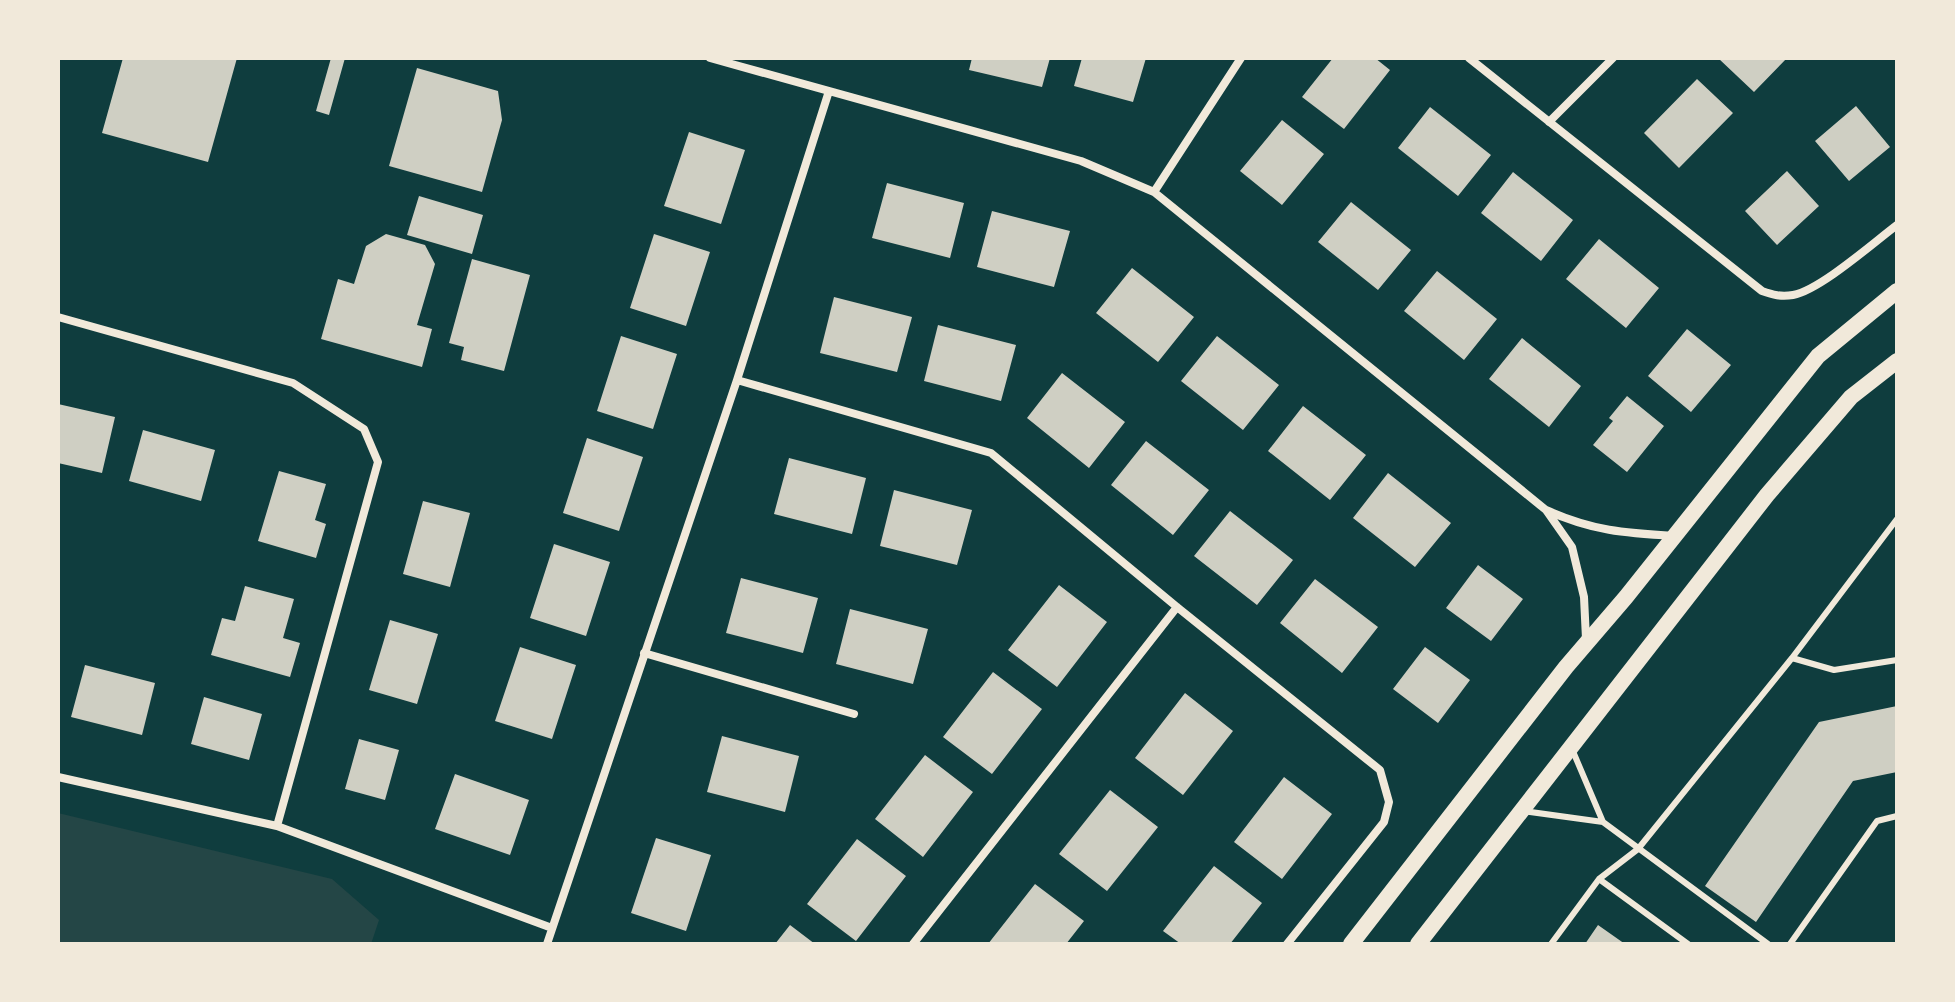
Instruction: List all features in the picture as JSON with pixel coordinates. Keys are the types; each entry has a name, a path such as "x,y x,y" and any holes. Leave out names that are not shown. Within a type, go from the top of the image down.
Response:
{"main road":[{"path":"1351,944 1818,356 1897,291"},
{"path":"1418,944 1776,484 1851,397 1897,361"}],"street":[{"path":"710,58 1081,161 1154,192 1546,510 1578,524 1613,532 1675,536"},
{"path":"1154,192 1241,58"},
{"path":"1469,58 1762,291 1779,296 1795,295 1812,288 1897,225"},
{"path":"1549,122 1613,58"},
{"path":"547,944 737,380 829,91"},
{"path":"58,317 293,383 364,429 378,462 277,826"},
{"path":"737,380 991,453 1380,770 1389,802 1384,822 1287,944"},
{"path":"1546,510 1572,547 1584,597 1587,643"},
{"path":"913,944 1177,607"},
{"path":"644,653 854,714"},
{"path":"58,777 277,826 552,928"}],"lane":[{"path":"1894,523 1897,536"},
{"path":"1551,944 1599,879 1638,849 1792,658 1894,523"},
{"path":"1792,658 1834,670 1897,660"},
{"path":"1571,747 1603,822"},
{"path":"1522,810 1603,822 1768,944"},
{"path":"1790,944 1877,821 1897,816"},
{"path":"1599,879 1688,944"}],"shaded area":[{"path":"58,813 332,879 379,920 371,944 58,944"}],"building":[{"path":"123,58 237,58 208,162 102,133"},
{"path":"331,58 345,58 329,115 316,111"},
{"path":"972,58 1050,58 1042,87 969,70"},
{"path":"1082,58 1146,58 1133,102 1074,86"},
{"path":"1333,58 1375,58 1390,70 1344,129 1302,97"},
{"path":"1718,58 1787,58 1754,92"},
{"path":"417,68 498,91 502,120 482,192 389,166"},
{"path":"1697,79 1733,113 1679,168 1644,133"},
{"path":"1856,106 1890,147 1849,181 1815,141"},
{"path":"1430,107 1491,155 1458,196 1398,148"},
{"path":"1282,120 1324,154 1282,205 1240,171"},
{"path":"689,132 745,150 721,224 664,206"},
{"path":"1787,171 1819,206 1777,245 1745,211"},
{"path":"1513,172 1573,220 1541,261 1481,213"},
{"path":"887,183 964,203 950,258 872,238"},
{"path":"419,196 483,215 472,254 407,235"},
{"path":"1351,202 1411,250 1378,290 1318,242"},
{"path":"992,211 1070,231 1054,287 977,267"},
{"path":"386,234 425,245 435,264 417,325 432,329 422,367 321,339 338,279 354,284 366,246"},
{"path":"654,234 710,252 686,326 630,308"},
{"path":"1599,239 1659,288 1626,328 1566,279"},
{"path":"472,259 530,275 504,371 461,360 464,347 449,343"},
{"path":"1132,268 1194,317 1158,362 1096,313"},
{"path":"1437,271 1497,319 1464,360 1404,311"},
{"path":"834,297 912,317 897,372 820,353"},
{"path":"938,325 1016,345 1001,401 924,381"},
{"path":"1687,329 1731,365 1691,412 1648,376"},
{"path":"621,336 677,354 653,429 597,411"},
{"path":"1217,336 1279,385 1243,430 1181,381"},
{"path":"1522,338 1581,386 1549,427 1489,379"},
{"path":"1062,373 1125,422 1089,468 1027,418"},
{"path":"1627,396 1664,426 1627,472 1593,445 1613,421 1609,418"},
{"path":"58,404 115,417 102,473 58,463"},
{"path":"1303,406 1366,455 1330,500 1268,451"},
{"path":"143,430 215,450 201,501 129,481"},
{"path":"587,438 643,457 619,531 563,513"},
{"path":"1146,441 1209,490 1173,535 1111,485"},
{"path":"789,458 866,478 852,534 774,514"},
{"path":"279,471 326,484 315,520 326,524 316,558 258,541"},
{"path":"1388,473 1451,523 1415,567 1353,518"},
{"path":"894,490 972,510 957,565 880,546"},
{"path":"423,501 470,513 450,587 403,574"},
{"path":"1230,511 1293,560 1257,605 1194,556"},
{"path":"554,544 610,562 586,636 530,618"},
{"path":"1478,565 1523,599 1491,641 1446,608"},
{"path":"741,578 818,598 803,653 726,633"},
{"path":"1315,579 1378,627 1342,673 1280,623"},
{"path":"1059,585 1107,622 1057,687 1008,650"},
{"path":"245,586 294,599 283,638 300,643 290,677 211,655 222,618 235,621"},
{"path":"850,609 928,629 913,684 836,664"},
{"path":"390,620 438,634 417,704 369,690"},
{"path":"520,647 576,665 552,739 495,721"},
{"path":"1425,647 1470,680 1438,723 1393,689"},
{"path":"85,665 155,683 142,735 71,717"},
{"path":"993,672 1042,709 992,774 943,737"},
{"path":"1185,693 1233,731 1183,795 1135,758"},
{"path":"204,697 262,714 249,760 191,744"},
{"path":"1897,706 1897,772 1853,781 1756,922 1705,886 1819,722"},
{"path":"722,736 799,756 785,812 707,792"},
{"path":"359,739 399,750 385,800 345,789"},
{"path":"925,755 973,792 923,857 875,819"},
{"path":"455,774 529,800 510,855 435,829"},
{"path":"1284,777 1332,814 1282,879 1234,842"},
{"path":"1110,790 1158,827 1107,891 1059,854"},
{"path":"656,838 711,855 686,931 631,913"},
{"path":"857,839 906,876 856,941 807,904"},
{"path":"1214,866 1262,903 1230,944 1181,944 1163,931"},
{"path":"1035,884 1084,921 1066,944 988,944"},
{"path":"790,925 815,944 775,944"},
{"path":"1598,925 1625,944 1585,944"}]}
